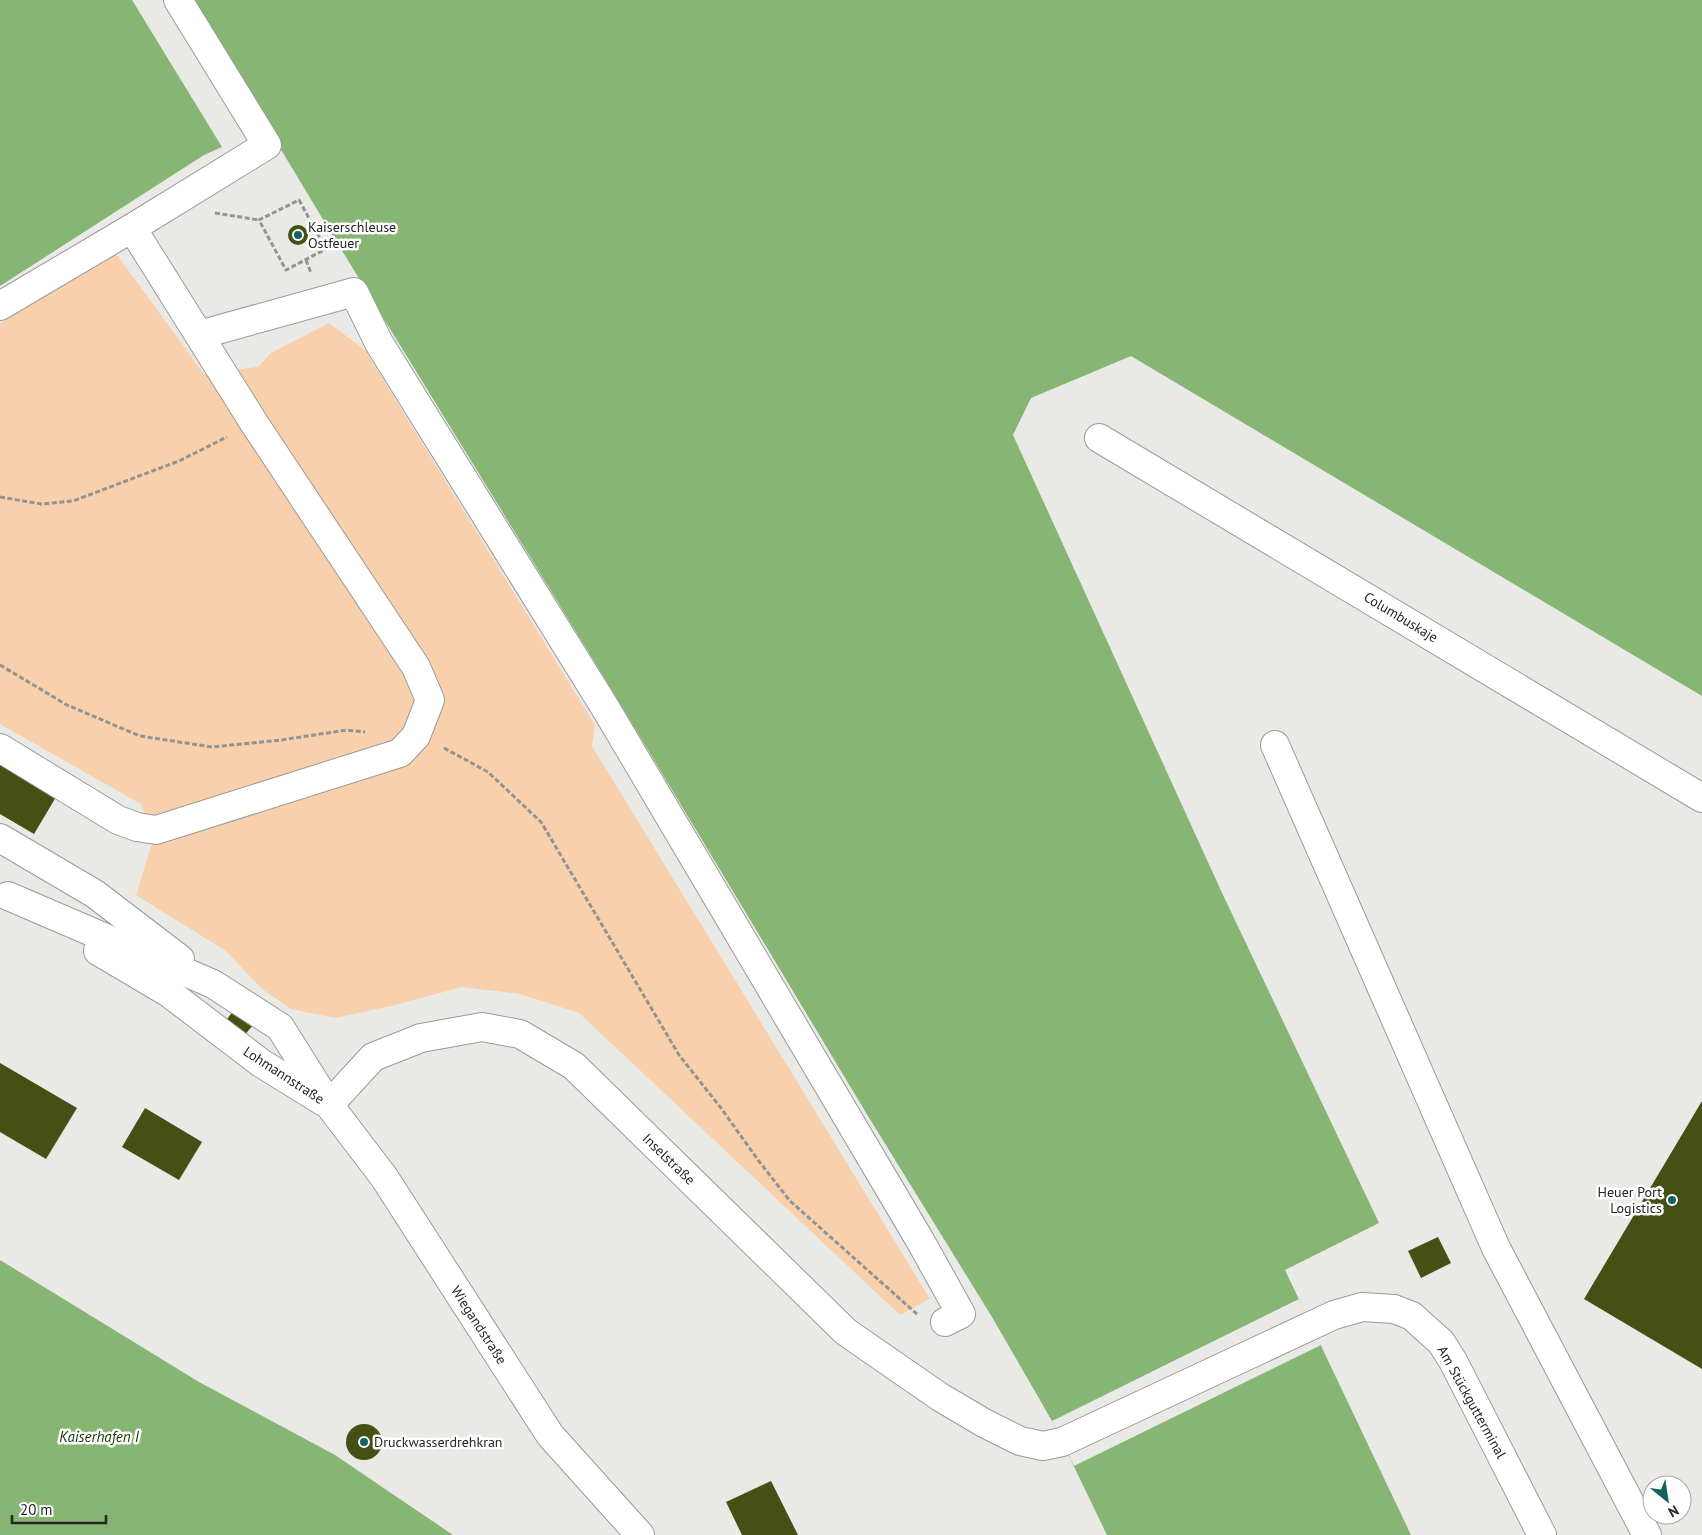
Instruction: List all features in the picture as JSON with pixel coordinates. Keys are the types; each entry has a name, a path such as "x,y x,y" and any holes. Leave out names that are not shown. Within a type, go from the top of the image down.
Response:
{"street":[{"path":"0,306 132,228 266,145 178,0"},
{"path":"0,748 118,820 137,827 156,830 400,753 416,736 430,700 416,667 254,423 132,228"},
{"path":"199,335 354,292 379,343 606,709 921,1242 961,1314 945,1322"},
{"name":"Columbuskaje","path":"1099,438 1702,798"},
{"path":"1275,746 1496,1248 1647,1535"},
{"path":"0,838 95,894 213,984"},
{"name":"Lohmannstraße","path":"4,894 213,984 280,1027 330,1105"},
{"name":"Lohmannstraße","path":"4,894 169,993 261,1063 330,1105"},
{"name":"Inselstraße","path":"330,1105 373,1056 421,1038 482,1027 520,1034 574,1066 846,1332 940,1397 984,1423 1020,1441 1043,1446 1062,1442 1312,1325"},
{"name":"Wiegandstraße","path":"330,1105 384,1177 550,1436 640,1535"},
{"name":"Am Stückgutterminal","path":"1312,1325 1362,1307 1394,1309 1412,1316 1440,1342 1453,1361 1542,1535"}],"path":[{"path":"299,200 326,249 286,270 259,220 299,200"},
{"path":"0,496 41,504 73,501 179,461 254,423"},
{"path":"0,665 67,705 140,736 212,747 281,740 347,730 367,732"},
{"path":"416,736 450,750 488,772 540,822 679,1055 790,1201 932,1328 945,1322"}],"shaded area":[{"path":"115,252 204,374 258,367 271,353 329,323 365,350 595,725 592,746 930,1299 900,1315 579,1013 520,994 462,987 391,1006 335,1018 291,1009 262,989 226,951 136,895 154,837 141,804 0,724 0,324"}],"water":[{"path":"0,0 132,0 222,147 204,155 0,286"},
{"path":"191,0 1702,0 1702,696 1131,356 1031,398 1013,435 1223,895 1379,1223 1285,1270 1411,1535 1107,1535 1052,1421 992,1317"},
{"name":"Kaiserhafen I","path":"0,1260 199,1382 335,1455 453,1535 0,1535"}],"pier":[{"path":"1299,1299 1321,1345 1074,1466 1052,1421"}],"building":[{"name":"Kaiserschleuse Ostfeuer","path":"294,225 302,225 308,231 308,239 302,245 294,245 288,239 288,231"},
{"path":"0,764 56,797 34,834 0,814"},
{"path":"234,1010 253,1025 243,1037 224,1023"},
{"path":"0,1063 77,1108 46,1159 0,1132"},
{"name":"Heuer Port Logistics","path":"1702,1101 1702,1369 1584,1299"},
{"path":"145,1108 202,1142 179,1180 122,1147"},
{"path":"1438,1237 1451,1263 1421,1278 1408,1251"},
{"name":"Druckwasserdrehkran","path":"364,1424 376,1430 382,1442 376,1454 364,1460 352,1454 346,1442 352,1430"},
{"path":"771,1481 798,1535 742,1535 726,1502"}],"place":[{"name":"Kaiserschleuse Ostfeuer","path":"298,235"},
{"name":"Heuer Port Logistics","path":"1672,1200"},
{"name":"Druckwasserdrehkran","path":"364,1442"}]}
